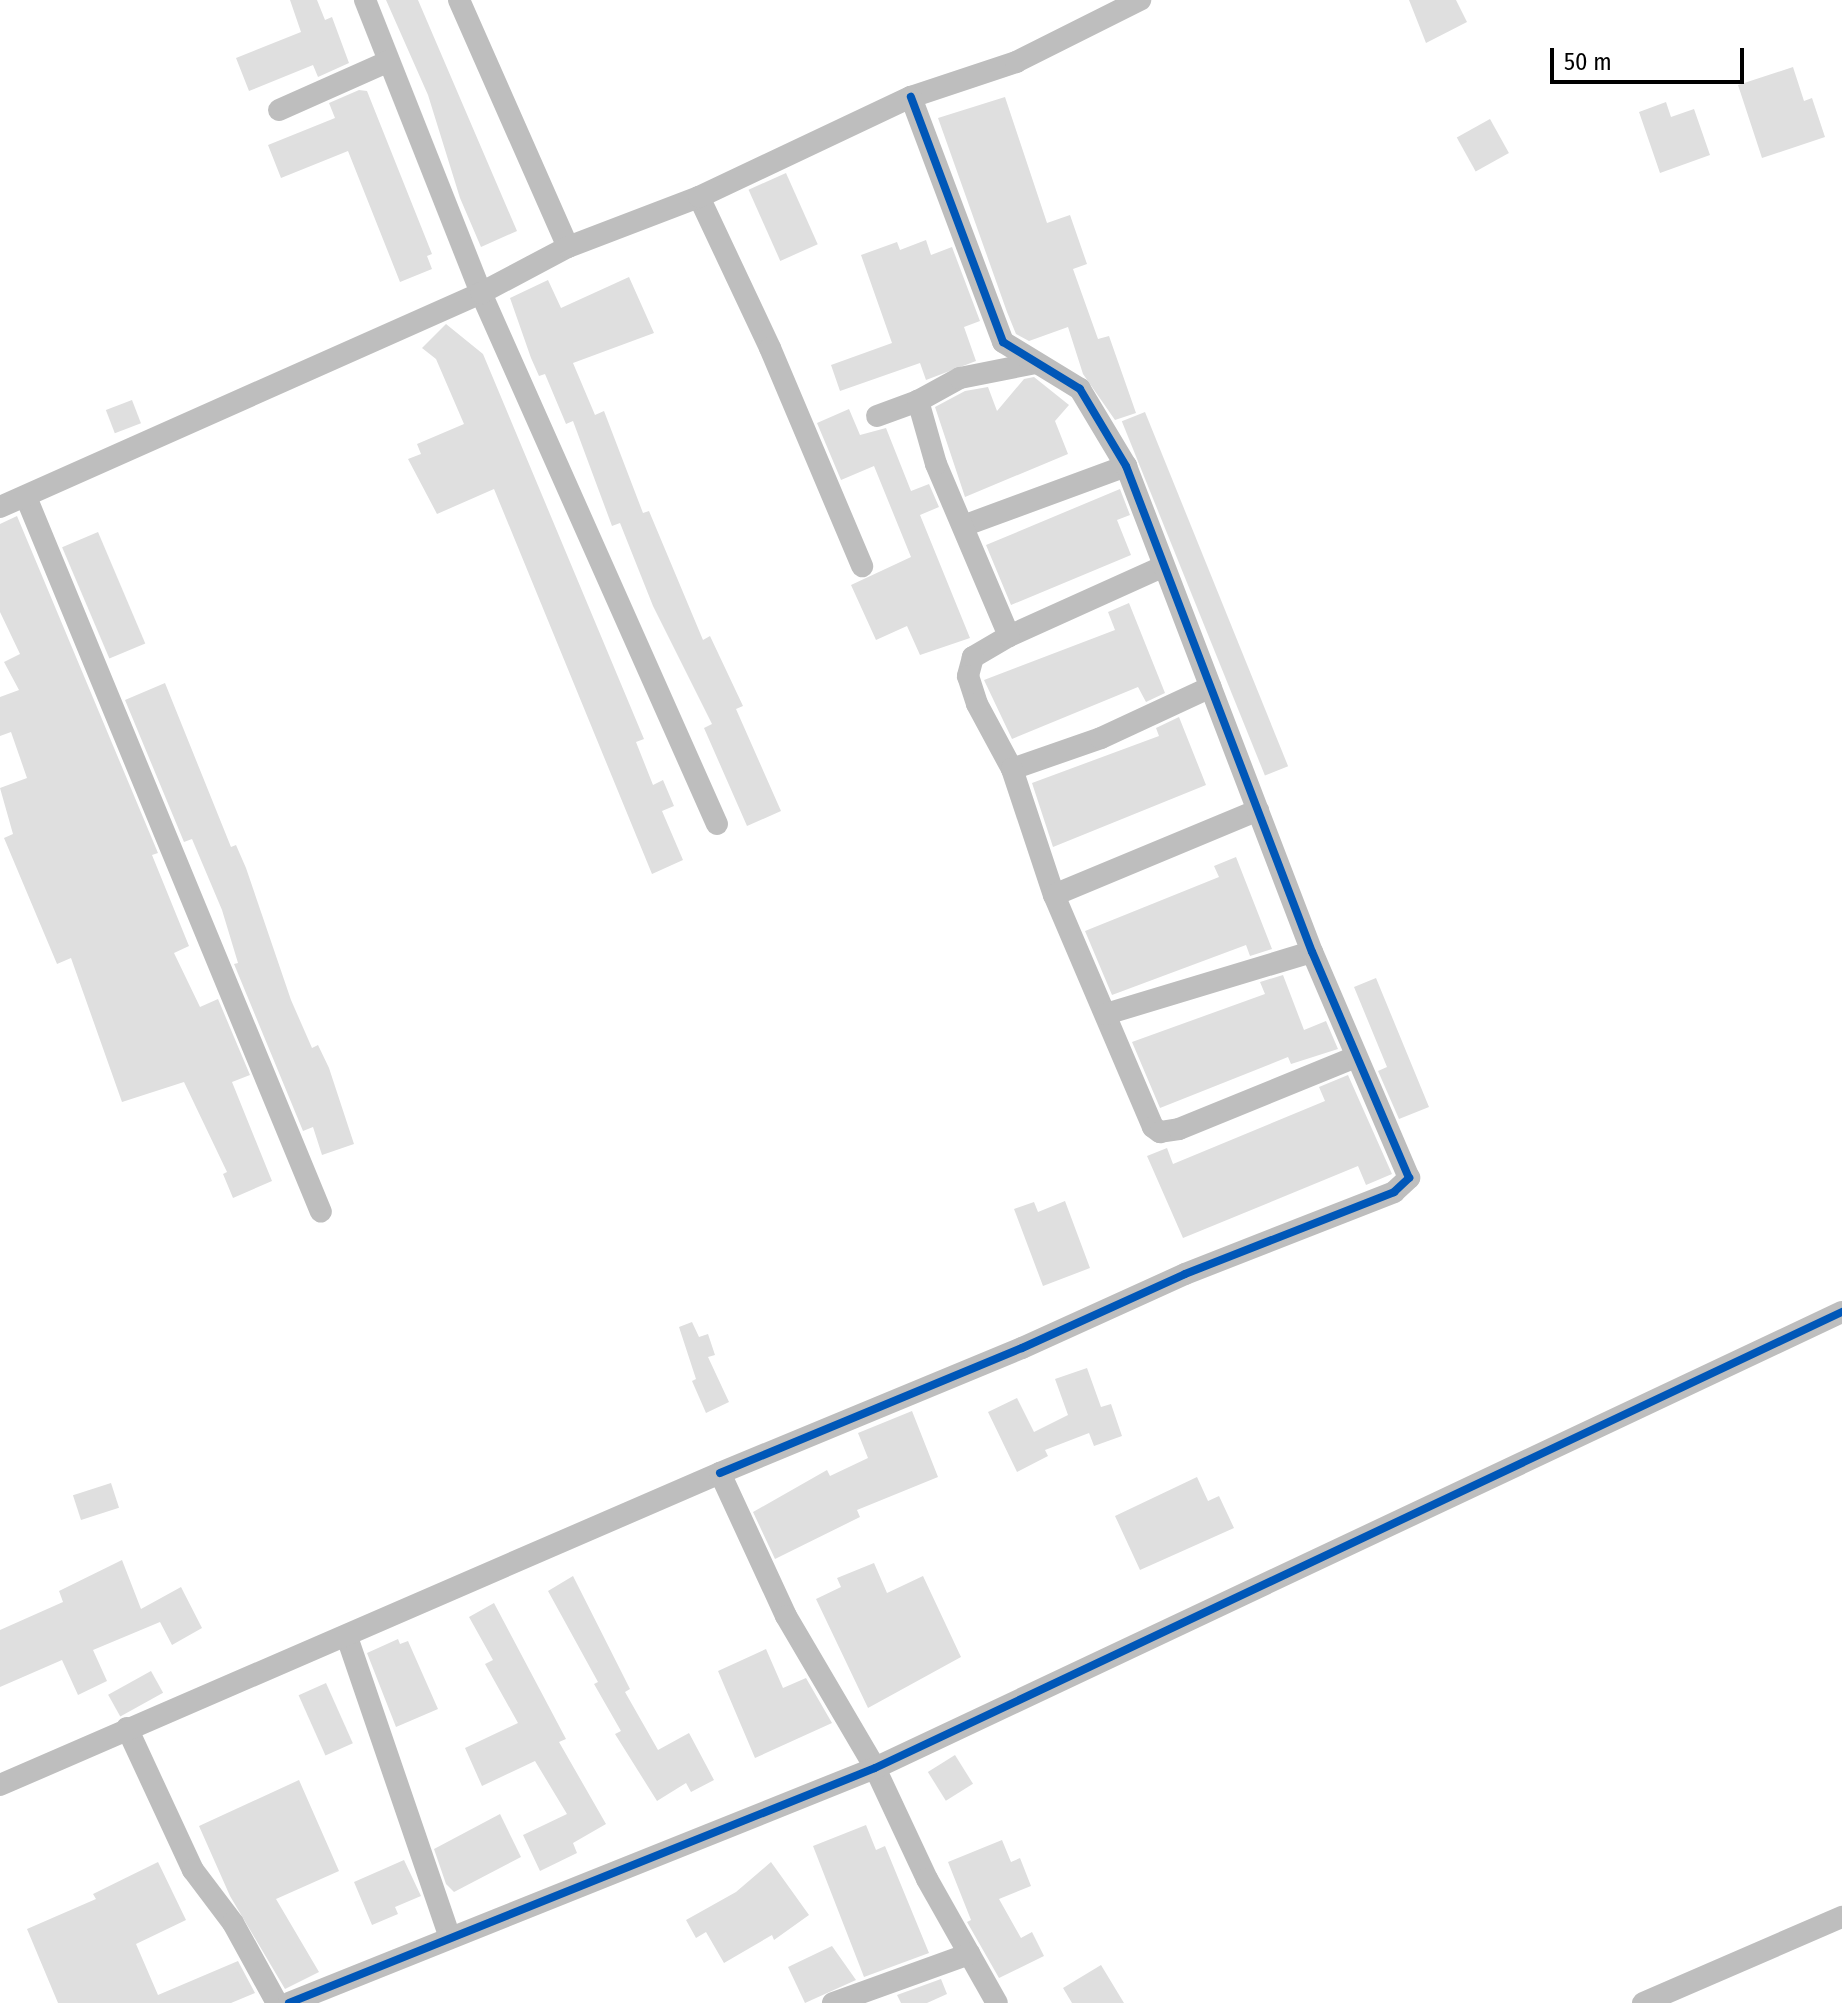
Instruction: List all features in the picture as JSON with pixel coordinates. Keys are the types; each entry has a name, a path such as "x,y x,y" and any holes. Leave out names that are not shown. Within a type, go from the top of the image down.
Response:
{"street":[{"path":"365,0 481,293 717,824"},
{"path":"459,0 568,247"},
{"path":"0,507 481,293 568,247 699,197 911,97 1016,62 1140,0"},
{"path":"279,110 389,61"},
{"path":"0,1785 720,1473 1022,1348 1185,1274 1402,1189 1409,1178 1406,1163 1355,1057 1312,952 1162,567 1126,466 1090,400 1003,342 911,97"},
{"path":"699,197 770,348 862,566"},
{"path":"877,416 918,401 960,378 1035,363"},
{"path":"918,401 936,464 1009,636"},
{"path":"963,526 1126,466"},
{"path":"26,497 321,1212"},
{"path":"1162,567 1009,636 973,657 968,676 1012,769 1054,895 1147,1115 1160,1132 1179,1129 1355,1057"},
{"path":"1012,769 1101,738 1211,687"},
{"path":"1054,895 1258,810"},
{"path":"1106,1014 1312,952"},
{"path":"289,2003 875,1768 1842,1312"},
{"path":"720,1473 786,1616 875,1768 927,1879 997,2003"},
{"path":"347,1637 450,1938"},
{"path":"127,1728 193,1870 233,1923 277,2003"},
{"path":"1643,2003 1842,1917"},
{"path":"833,2003 969,1954"}],"building":[{"path":"290,0 317,0 325,20 332,17 349,63 318,77 313,65 249,91 236,58 301,32"},
{"path":"386,0 418,0 517,231 481,247 460,198 428,95"},
{"path":"1409,0 1456,0 1467,22 1426,43"},
{"path":"1793,67 1804,101 1812,98 1825,137 1762,158 1738,85"},
{"path":"359,90 367,91 432,254 427,256 432,269 400,282 348,151 281,178 268,145 335,118 329,103"},
{"path":"1005,97 1047,223 1070,215 1087,264 1073,269 1098,339 1109,336 1136,413 1115,420 1083,374 1068,327 1029,341 1016,334 938,118"},
{"path":"1666,102 1671,117 1694,109 1710,155 1660,173 1639,112"},
{"path":"1490,119 1509,153 1476,172 1457,137"},
{"path":"786,173 818,244 780,261 749,190"},
{"path":"926,240 931,255 952,247 980,321 964,327 976,361 926,380 920,363 840,391 831,365 892,343 861,255 897,242 900,250"},
{"path":"629,277 654,333 573,363 595,415 604,411 643,513 649,511 703,640 710,636 743,706 736,709 781,811 747,826 704,728 712,724 653,606 620,523 612,526 573,421 566,424 545,374 539,376 510,298 548,280 561,308"},
{"path":"446,324 483,354 644,739 636,742 653,785 663,780 674,806 662,811 683,860 652,874 494,489 437,514 408,459 421,454 417,444 464,424 436,359 422,348"},
{"path":"1034,377 1069,405 1055,421 1068,454 965,497 935,407 965,391 988,387 997,411 1024,379"},
{"path":"132,400 141,423 115,433 106,410"},
{"path":"849,409 860,435 886,428 911,491 929,484 939,507 920,515 970,638 920,655 907,626 876,640 851,585 911,557 874,466 841,480 817,423"},
{"path":"1145,412 1288,766 1265,776 1122,421"},
{"path":"1120,489 1130,515 1117,520 1131,555 1011,605 986,545"},
{"path":"17,516 158,853 152,855 189,946 174,953 200,1007 218,999 250,1075 232,1082 272,1181 233,1198 223,1174 227,1172 184,1082 122,1102 71,958 57,964 4,838 13,834 0,788 27,778 11,732 0,736 0,697 19,690 4,662 20,654 0,612 0,524"},
{"path":"98,532 145,643 109,659 62,547"},
{"path":"1129,603 1165,693 1146,702 1138,687 1012,739 984,680 1115,630 1108,612"},
{"path":"165,683 231,847 236,845 246,868 291,1000 312,1048 318,1045 329,1068 354,1144 322,1155 313,1127 303,1131 234,964 238,963 222,910 192,839 184,842 125,700"},
{"path":"1179,717 1206,785 1053,847 1032,783 1159,736 1156,728"},
{"path":"1236,857 1272,949 1250,956 1246,945 1112,995 1085,931 1219,877 1214,866"},
{"path":"1283,975 1304,1030 1326,1021 1338,1049 1291,1064 1288,1057 1160,1108 1132,1042 1265,994 1260,982"},
{"path":"1376,978 1429,1107 1399,1119 1378,1071 1387,1067 1354,987"},
{"path":"1348,1075 1392,1174 1366,1185 1358,1166 1183,1238 1147,1156 1167,1148 1173,1164 1325,1101 1319,1087"},
{"path":"1065,1201 1090,1268 1043,1286 1014,1209 1034,1202 1038,1212"},
{"path":"692,1322 699,1337 708,1334 715,1355 708,1357 729,1402 706,1413 692,1381 696,1379 679,1327"},
{"path":"1087,1368 1101,1407 1111,1404 1122,1436 1094,1446 1089,1433 1045,1450 1048,1456 1017,1472 988,1412 1017,1398 1034,1432 1068,1415 1055,1379"},
{"path":"912,1411 938,1477 857,1510 860,1517 775,1559 753,1512 827,1470 830,1476 868,1458 858,1433"},
{"path":"1197,1477 1208,1501 1219,1496 1234,1528 1140,1570 1115,1516"},
{"path":"111,1483 119,1508 81,1520 73,1495"},
{"path":"122,1560 141,1609 181,1587 202,1628 172,1645 160,1622 93,1650 107,1681 78,1695 62,1660 0,1687 0,1630 63,1602 59,1591"},
{"path":"874,1563 887,1593 923,1576 961,1657 868,1708 816,1599 841,1587 837,1578"},
{"path":"573,1576 630,1689 625,1692 658,1750 689,1733 714,1780 691,1792 686,1783 657,1801 615,1734 621,1731 548,1591"},
{"path":"494,1603 566,1739 559,1742 606,1824 573,1843 577,1853 540,1871 523,1835 567,1814 535,1761 482,1786 465,1748 518,1723 485,1664 493,1660 469,1617"},
{"path":"398,1639 400,1644 408,1641 438,1709 396,1727 367,1653"},
{"path":"766,1649 783,1688 806,1678 832,1723 755,1758 718,1671"},
{"path":"151,1671 163,1693 120,1717 108,1695"},
{"path":"326,1683 353,1743 325,1755 299,1695"},
{"path":"955,1755 973,1784 946,1801 928,1772"},
{"path":"299,1780 339,1871 276,1899 319,1972 285,1989 230,1896 199,1826"},
{"path":"500,1814 521,1857 454,1892 446,1884 434,1849"},
{"path":"866,1825 876,1850 885,1846 929,1953 864,1977 813,1846"},
{"path":"1002,1840 1011,1862 1020,1858 1031,1886 999,1899 1021,1938 1032,1932 1044,1956 999,1978 967,1922 971,1920 948,1862"},
{"path":"404,1860 421,1896 395,1907 398,1914 372,1925 354,1882"},
{"path":"158,1862 186,1920 136,1944 158,1995 238,1961 255,1993 231,2003 58,2003 27,1929 96,1899 93,1894"},
{"path":"771,1862 809,1915 774,1940 772,1935 724,1963 706,1932 696,1938 686,1920 736,1892"},
{"path":"832,1946 856,1980 805,2003 788,1967"},
{"path":"1101,1965 1124,2003 1072,2003 1063,1988"},
{"path":"941,1979 947,1994 927,2003 901,2003 897,1995"}],"cycle path":[{"path":"720,1473 1022,1348 1185,1274 1394,1192 1409,1178 1312,952 1126,466 1080,389 1003,342 911,97"},
{"path":"289,2003 875,1768 1842,1312"}]}
